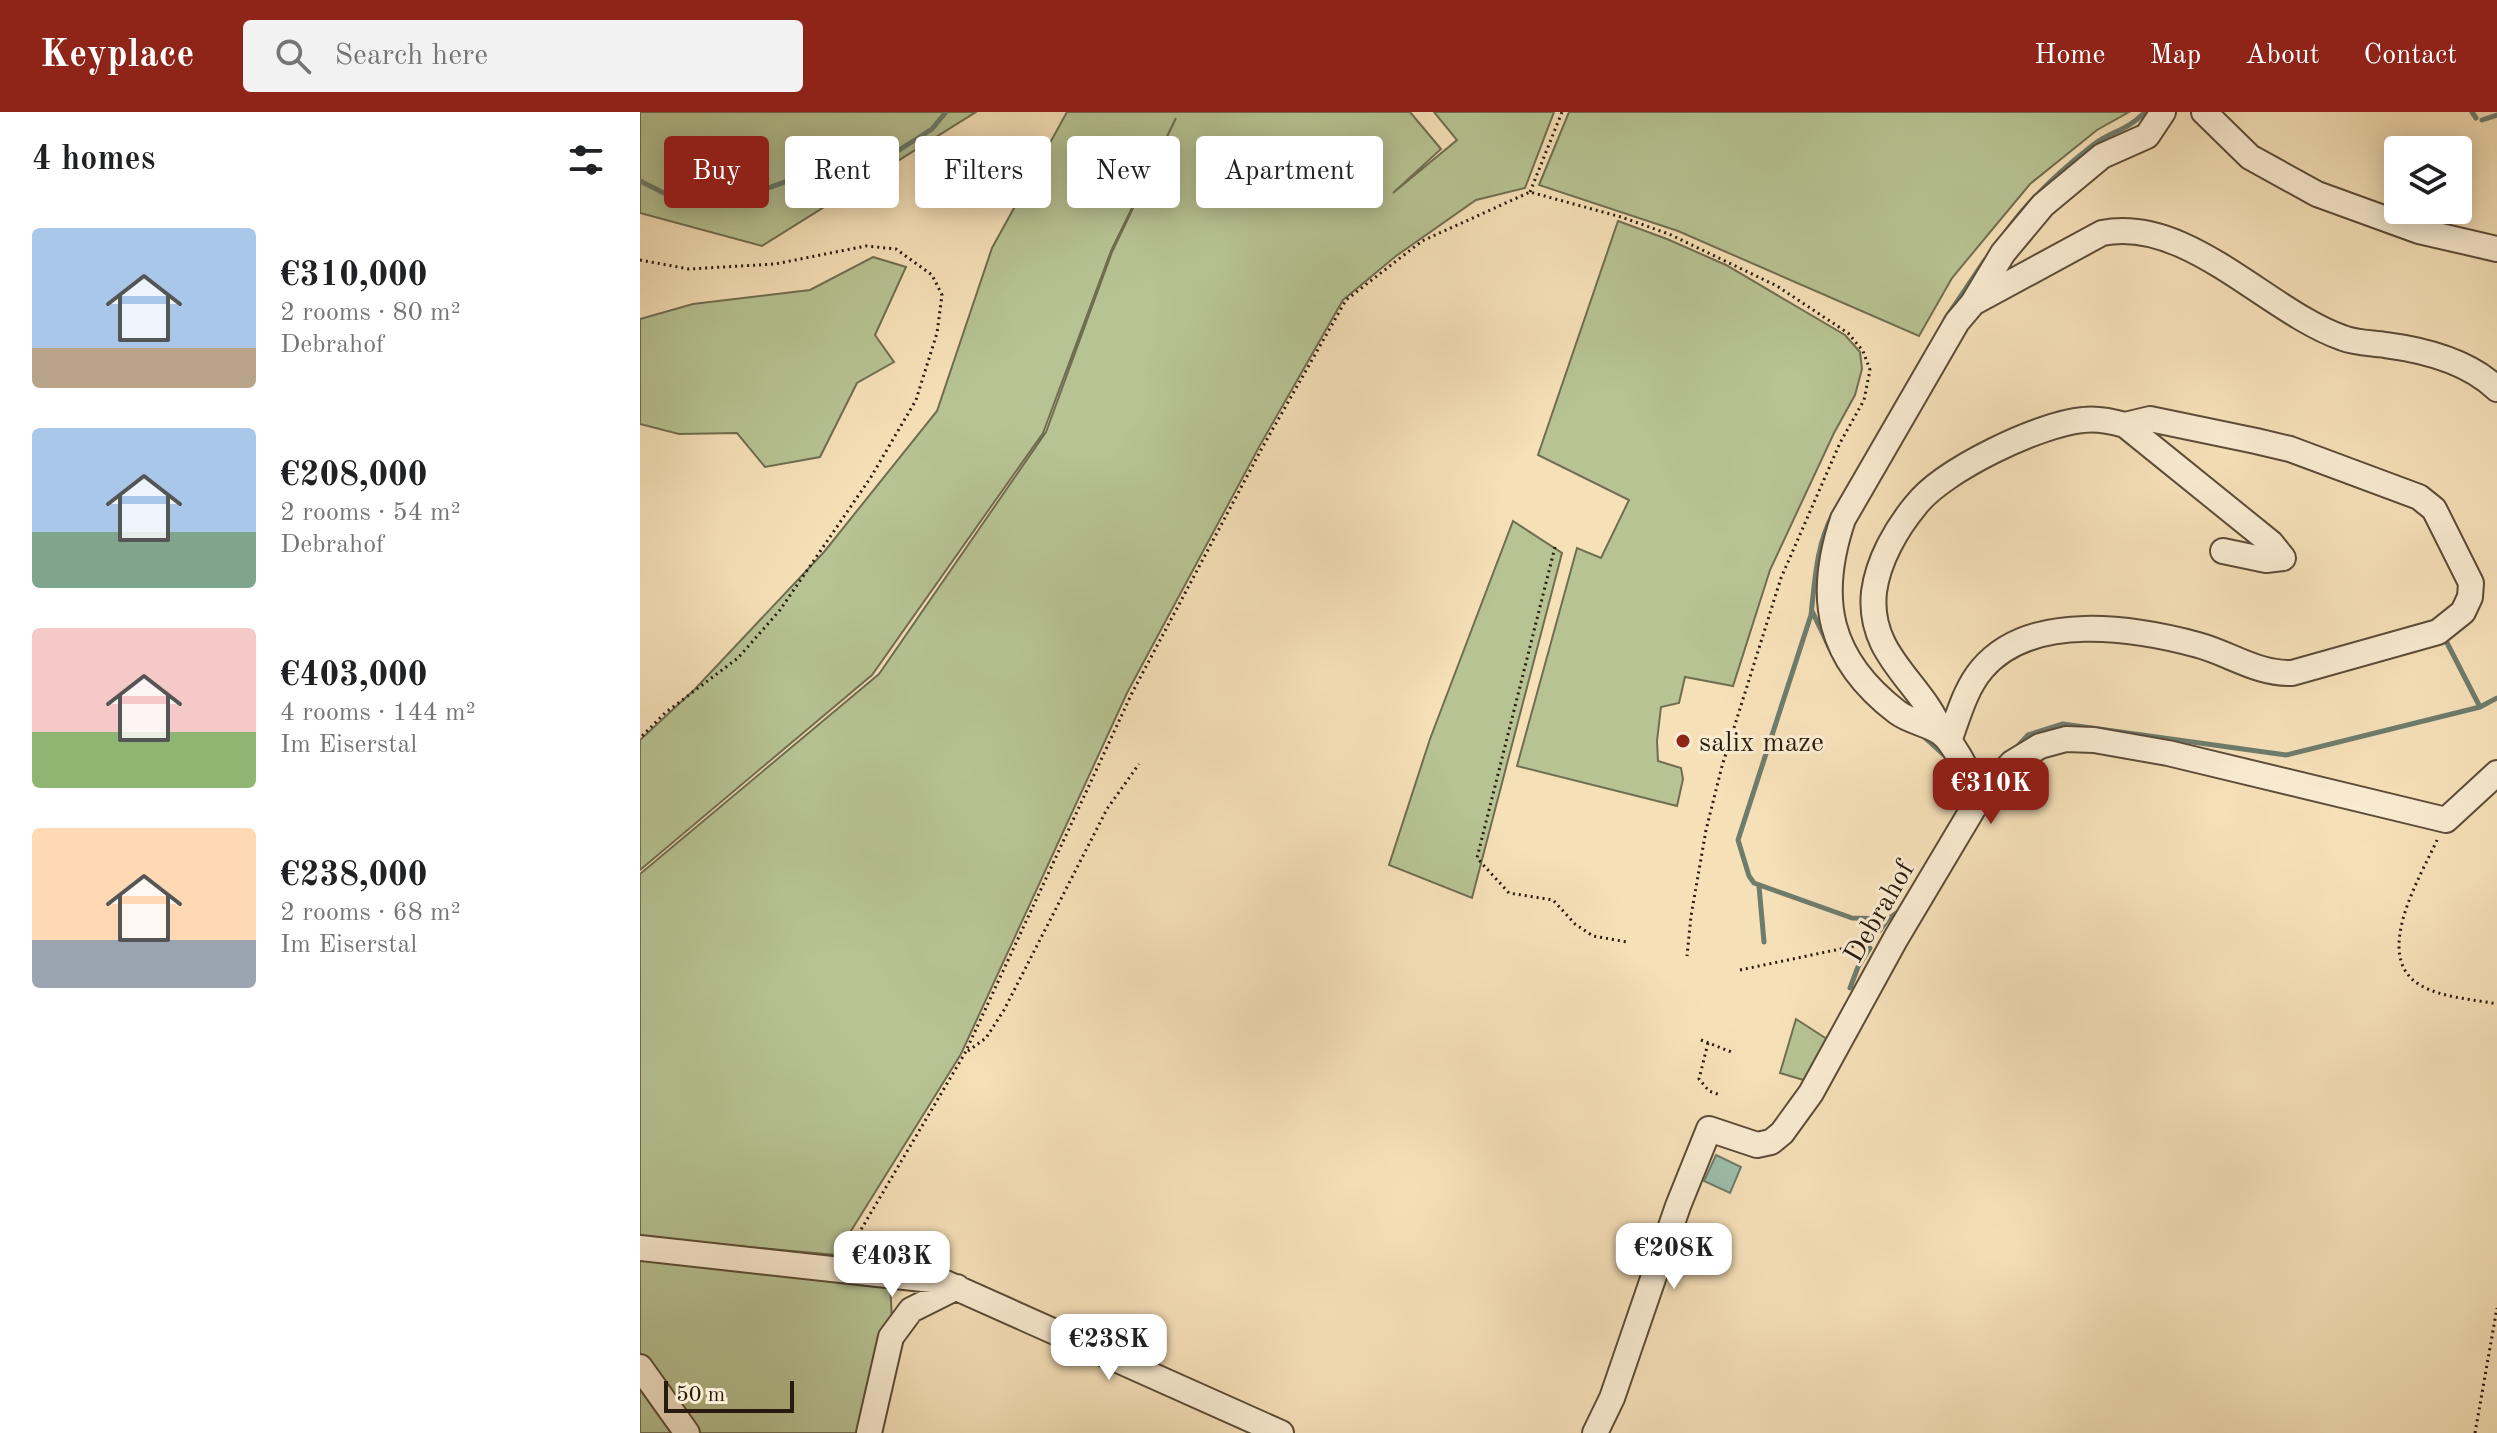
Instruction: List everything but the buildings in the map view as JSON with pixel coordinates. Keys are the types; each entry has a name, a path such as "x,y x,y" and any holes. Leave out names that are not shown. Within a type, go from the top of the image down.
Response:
{"street":[{"path":"1945,737 1898,712 1856,672 1844,654 1832,623 1828,590 1834,545 1843,519 1957,322 1973,303 2003,253 2043,205 2102,156 2147,136 2163,112"},
{"path":"2204,112 2250,157 2317,194 2419,231 2497,249"},
{"path":"1973,303 2102,233 2122,230 2142,232 2207,257 2287,312 2345,339 2419,350 2487,379 2497,389"},
{"path":"1945,737 1983,668 2002,652 2024,640 2059,630 2106,629 2200,645 2273,674 2292,673 2438,632 2463,612 2470,597 2471,583 2434,509 2419,497 2267,443 2150,419 2125,425"},
{"path":"1980,797 1935,717 1890,659 1877,630 1874,593 1888,545 1917,502 1960,469 2026,436 2081,420 2109,420 2125,425 2271,543 2283,558 2266,560 2223,551"},
{"name":"Debrahof","path":"1595,1433 1612,1398 1678,1206 1709,1129 1743,1143 1757,1145 1771,1142 1782,1133 1811,1093 1896,938 1980,797 2012,763 2040,746 2066,739 2094,740 2168,753 2446,820"},
{"path":"2446,820 2497,773"},
{"path":"640,1248 941,1281 1281,1433"},
{"path":"869,1433 891,1337 911,1310 957,1287"},
{"path":"640,1367 687,1433"}],"path":[{"path":"1530,192 1562,112"},
{"path":"837,1270 965,1053 1132,693 1255,462 1346,300 1422,241 1530,192 1669,234 1777,286 1848,333 1863,351 1870,370 1864,400 1840,443 1781,578 1731,737 1706,830 1687,956"},
{"path":"640,260 689,269 775,264 866,246 896,249 932,275 942,295 937,333 916,400 871,477 805,574 780,610 738,658 665,713 640,738"},
{"path":"1555,547 1477,858 1509,893 1553,900 1575,924 1593,936 1627,942"},
{"path":"965,1053 986,1038 1004,1010 1107,809 1139,764"},
{"path":"2446,820 2407,907 2400,930 2398,948 2404,970 2418,984 2439,992 2497,1004"},
{"path":"1740,970 1896,938"},
{"path":"1701,1040 1734,1053"},
{"path":"1708,1043 1699,1079 1709,1091 1720,1095"},
{"path":"2475,1433 2497,1308"}],"green space":[{"path":"640,112 976,112 938,136 915,136 915,150 899,160 899,136 785,136 785,208 823,208 762,246 640,213"},
{"path":"1067,112 1410,112 1441,149 1393,193 1457,140 1434,112 1554,112 1525,188 1476,200 1396,256 1343,300 1259,447 1127,693 961,1054 836,1255 640,1237 640,874 879,674 1046,432 1112,252 1133,208 1180,208 1180,136 1167,136 1176,118 1167,136 1067,136 1067,208 1132,208 1111,251 1043,433 872,675 640,870 640,740 695,689 824,552 937,411 992,248 1014,208 1051,208 1051,141"},
{"path":"1569,112 2129,112 2097,130 2030,184 1952,278 1919,336 1678,231 1539,185"},
{"path":"1618,221 1726,265 1845,335 1860,352 1862,369 1855,395 1770,570 1733,686 1685,677 1679,703 1661,707 1658,761 1681,768 1683,779 1677,806 1517,766 1577,548 1601,558 1629,500 1538,455"},
{"path":"873,257 906,267 875,335 894,362 857,383 820,457 765,467 737,433 679,434 640,424 640,319 693,304 810,290"},
{"path":"1513,521 1562,553 1472,898 1389,865 1430,739"},
{"path":"1796,1019 1830,1041 1807,1081 1780,1073"},
{"path":"640,1257 890,1284 892,1319 865,1433 640,1433"}],"shaded area":[{"path":"1716,1155 1741,1167 1730,1193 1704,1181"}],"waterway":[{"path":"640,181 680,201 743,197 810,173 871,168 932,129 946,112"},
{"path":"2005,233 2035,197 2069,165 2100,140 2132,123 2145,112"},
{"path":"2472,112 2476,118"},
{"path":"2482,120 2497,115"},
{"path":"1946,318 1985,260"},
{"path":"1833,514 1820,551 1811,615 1738,840 1754,883 1852,918 1888,919"},
{"path":"1812,611 1830,649"},
{"path":"2444,637 2480,707"},
{"path":"2016,748 2028,735 2063,724 2286,755 2480,707 2497,698"},
{"path":"1923,736 1945,756"},
{"path":"1958,774 1959,811"},
{"path":"1759,886 1764,942"},
{"path":"1880,930 1898,912"},
{"path":"1850,988 1870,948"}],"place":[{"name":"salix maze","path":"1683,741"}]}
